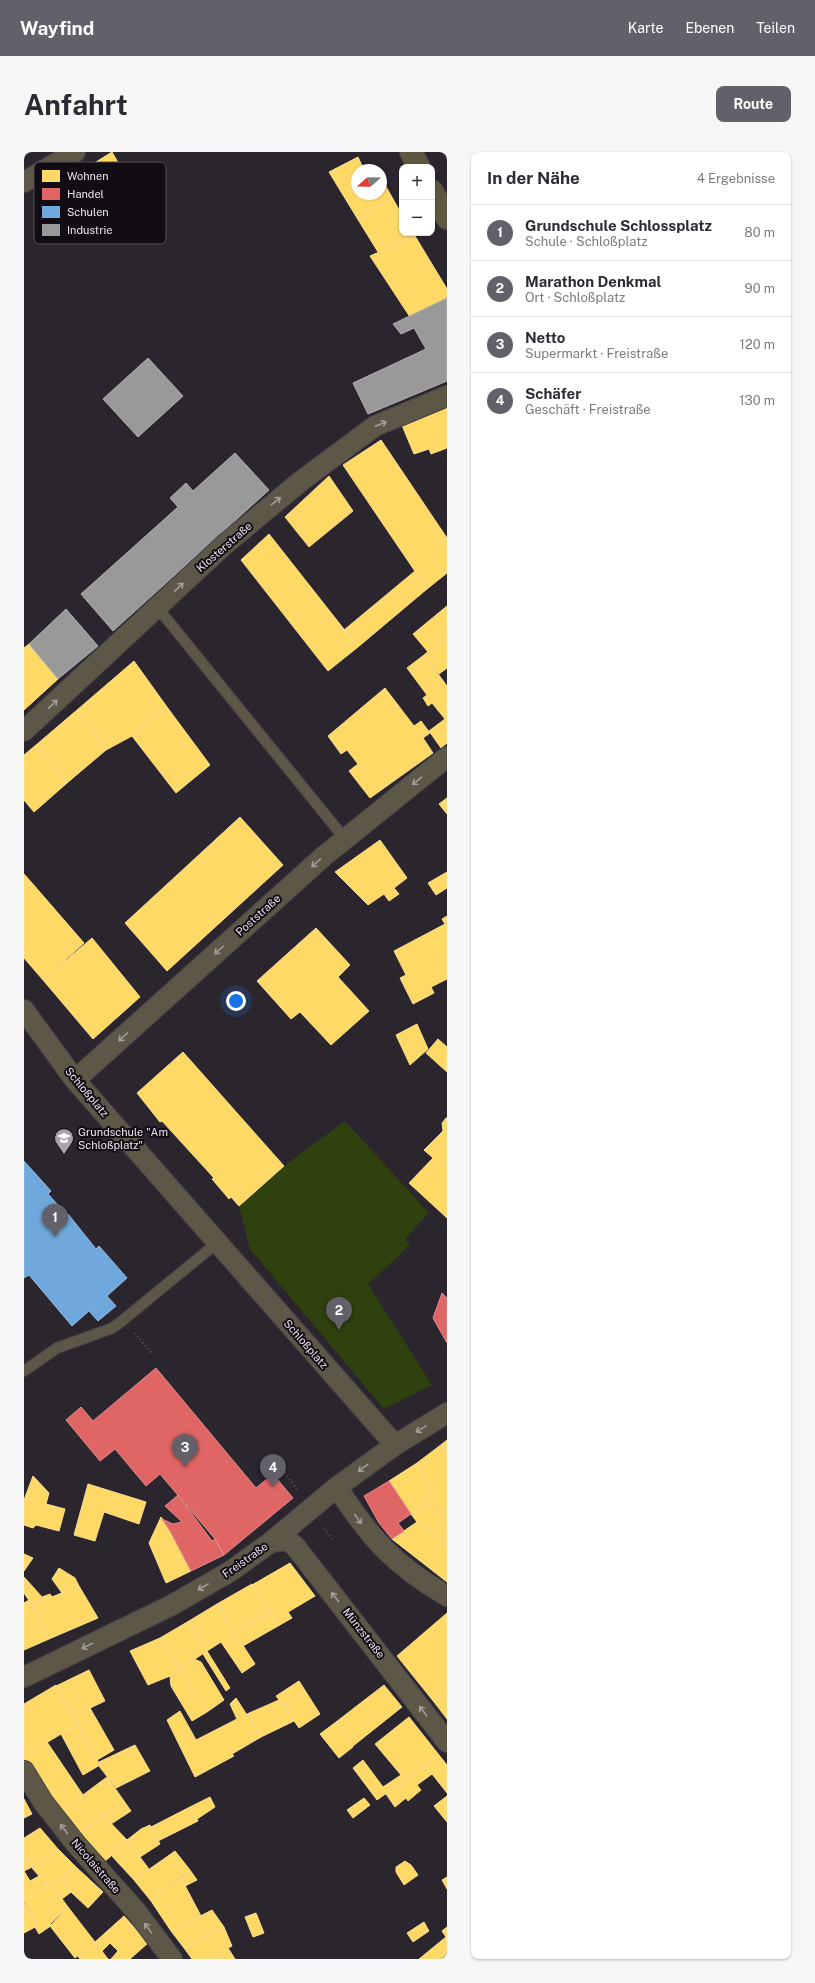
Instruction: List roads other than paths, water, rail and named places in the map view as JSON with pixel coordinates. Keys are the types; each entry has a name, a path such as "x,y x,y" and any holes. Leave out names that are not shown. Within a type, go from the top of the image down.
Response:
{"street":[{"path":"58,162 75,152"},
{"path":"411,152 417,164"},
{"path":"24,182 34,176"},
{"path":"435,196 447,218"},
{"name":"Klosterstraße","path":"24,730 224,545 295,486 375,426 447,396"},
{"name":"Poststraße","path":"75,1080 344,839 447,757"},
{"name":"Schloßplatz","path":"24,1010 75,1080 395,1445"},
{"name":"Freistraße","path":"24,1677 172,1605 231,1571 271,1542 337,1487 395,1445 447,1413"},
{"path":"337,1487 358,1519 378,1545 410,1572 447,1596"},
{"name":"Münzstraße","path":"271,1542 287,1540 295,1546 447,1742"},
{"name":"Nicolaistraße","path":"24,1771 43,1802 76,1844 136,1911 172,1959"}],"lane":[{"path":"157,607 344,839"},
{"path":"24,1371 57,1348 110,1330 217,1243"}],"place":[{"name":"Grundschule \"Am Schloßplatz\"","path":"64,1155"},
{"name":"Grundschule Schlossplatz","path":"55,1237"},
{"name":"Marathon Denkmal","path":"339,1330"},
{"name":"Netto","path":"185,1467"},
{"name":"Schäfer","path":"273,1487"}]}
